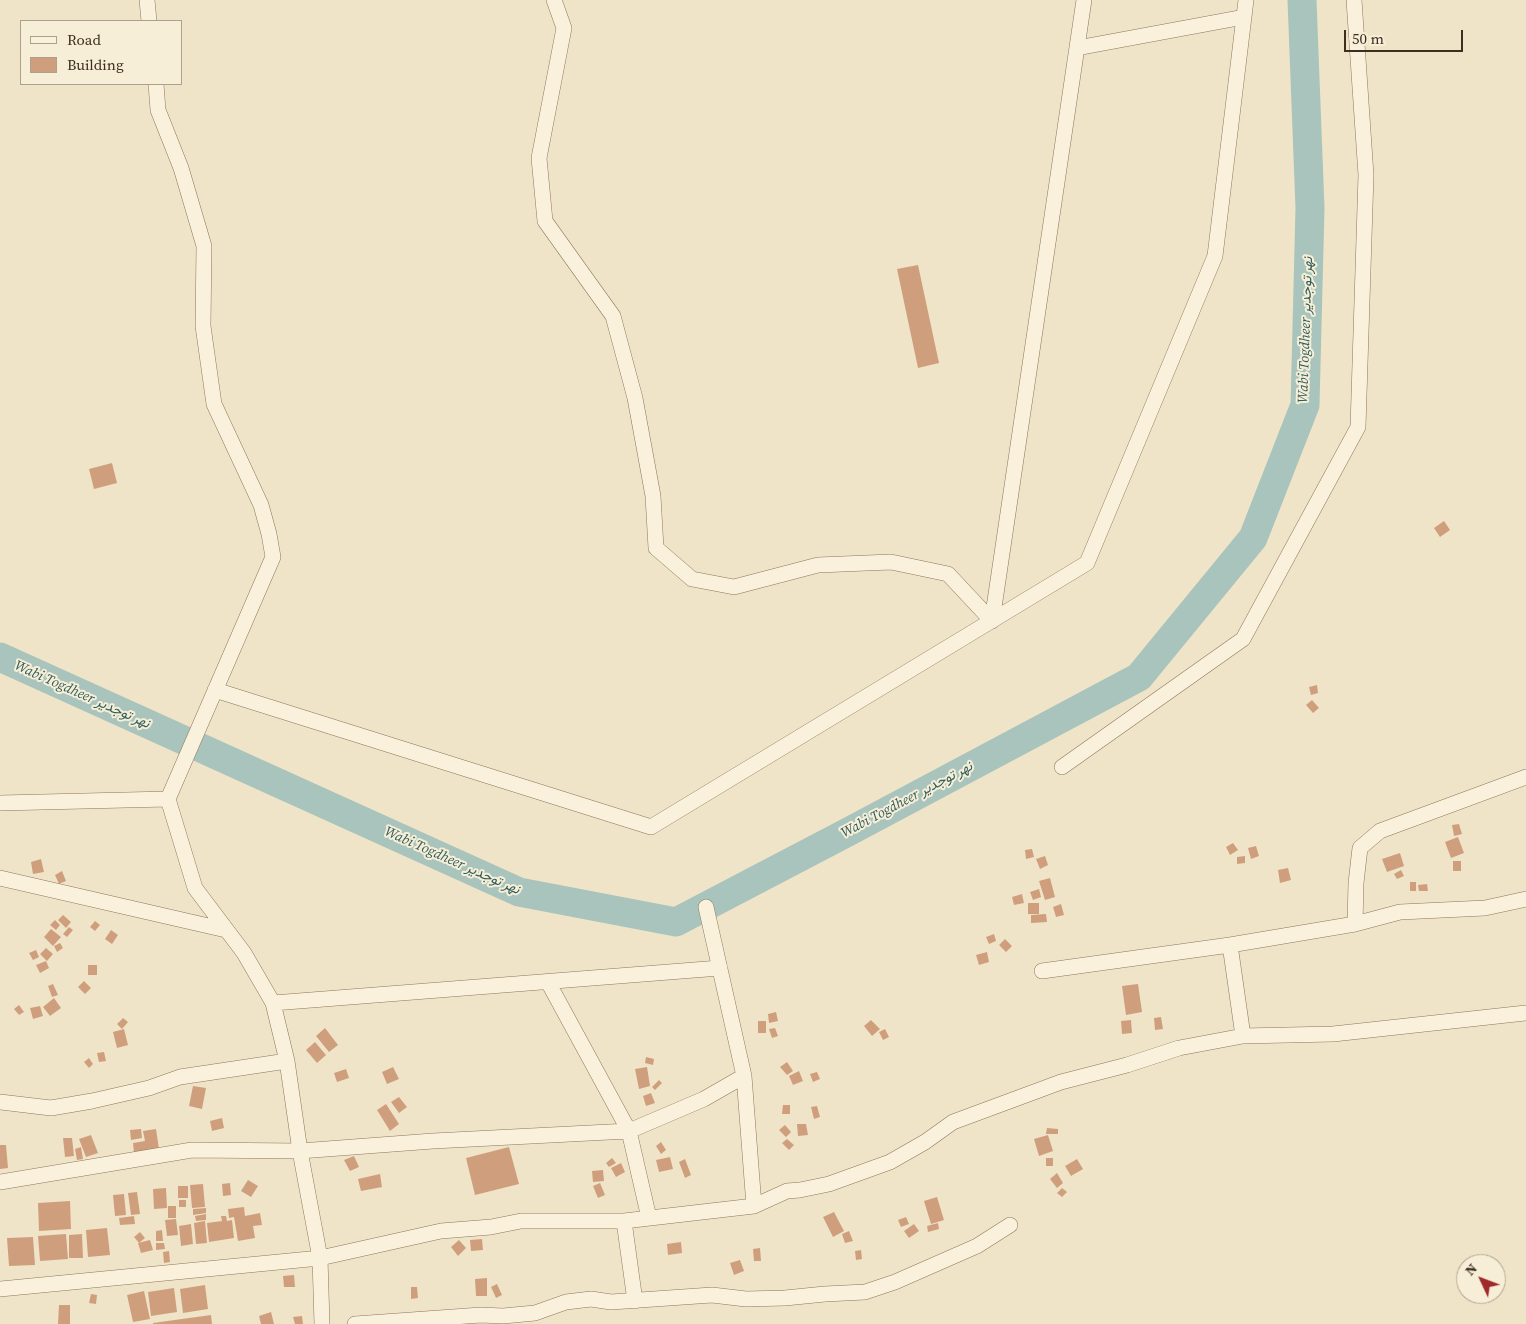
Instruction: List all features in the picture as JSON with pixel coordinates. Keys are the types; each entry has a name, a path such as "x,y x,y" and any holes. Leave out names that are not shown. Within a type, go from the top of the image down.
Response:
{"street":[{"path":"147,0 149,20"},
{"path":"554,0 564,28 539,158 545,221 613,316 635,398 652,496 656,548 692,579 734,587 818,565 891,562 948,574 992,621"},
{"path":"992,621 1084,0"},
{"path":"215,690 651,828 1087,563 1215,256 1246,0"},
{"path":"1062,767 1243,639 1358,427 1366,175 1354,0"},
{"path":"1077,48 1244,16"},
{"path":"156,85 158,110 181,168 204,246 203,326 214,404 261,505 273,557 168,799 195,888 244,953 273,1003 287,1061 300,1151 320,1258 322,1324"},
{"path":"1355,924 1356,883 1360,848 1380,831 1526,777"},
{"path":"0,803 168,799"},
{"path":"0,878 226,930"},
{"path":"1042,971 1230,945 1355,924 1400,912 1485,908 1526,899"},
{"path":"706,906 744,1076 754,1206"},
{"path":"1230,945 1243,1036"},
{"path":"273,1003 720,968"},
{"path":"548,982 629,1132 649,1218"},
{"path":"0,1289 320,1258 441,1231 491,1227 521,1221 624,1221 723,1208 754,1206 787,1191 829,1184 890,1162 953,1122 1061,1082 1127,1065 1179,1048 1243,1036 1333,1034 1526,1013"},
{"path":"0,1102 51,1108 149,1088 180,1077 287,1061"},
{"path":"0,1182 192,1150 300,1151 433,1141 629,1132 704,1099 744,1076"},
{"path":"624,1221 635,1300"},
{"path":"355,1324 535,1313 566,1302 590,1299 611,1302 712,1295 746,1299 786,1298 865,1292 896,1282 977,1246 1010,1225"}],"building":[{"path":"918,265 939,363 918,368 897,269"},
{"path":"112,463 117,483 94,489 89,469"},
{"path":"1444,521 1450,530 1440,537 1434,528"},
{"path":"1317,685 1318,693 1311,695 1309,687"},
{"path":"1312,700 1319,708 1313,713 1306,705"},
{"path":"1459,824 1462,834 1454,836 1452,825"},
{"path":"1458,837 1464,853 1451,858 1445,842"},
{"path":"1233,843 1238,850 1230,855 1226,847"},
{"path":"1256,846 1259,856 1251,859 1248,848"},
{"path":"1032,849 1034,857 1026,859 1025,850"},
{"path":"1400,853 1404,866 1387,872 1382,859"},
{"path":"1045,856 1048,865 1040,869 1036,859"},
{"path":"1245,856 1245,863 1237,864 1237,857"},
{"path":"41,859 44,872 33,874 31,862"},
{"path":"1453,861 1461,861 1461,871 1453,871"},
{"path":"1288,868 1291,880 1280,883 1278,870"},
{"path":"1401,870 1404,876 1397,879 1394,874"},
{"path":"62,871 66,881 59,884 55,875"},
{"path":"1050,878 1055,897 1045,900 1039,881"},
{"path":"1410,882 1416,882 1416,891 1410,891"},
{"path":"1427,884 1428,891 1419,891 1418,885"},
{"path":"1039,889 1041,897 1033,900 1030,892"},
{"path":"1022,894 1024,903 1014,905 1012,897"},
{"path":"1028,903 1039,903 1039,914 1028,914"},
{"path":"1061,904 1064,915 1056,917 1053,907"},
{"path":"1046,914 1047,922 1031,923 1031,915"},
{"path":"63,915 71,922 66,928 58,920"},
{"path":"55,920 60,925 56,930 50,925"},
{"path":"95,921 100,925 95,931 90,927"},
{"path":"69,927 73,930 67,937 63,934"},
{"path":"51,929 61,937 53,946 44,937"},
{"path":"111,930 118,935 112,944 105,939"},
{"path":"994,934 996,941 989,944 986,937"},
{"path":"1005,939 1012,946 1006,952 999,945"},
{"path":"60,943 63,948 57,952 54,946"},
{"path":"46,948 53,954 47,961 40,954"},
{"path":"36,950 39,957 33,960 29,953"},
{"path":"987,952 989,962 979,965 976,955"},
{"path":"46,961 49,968 40,973 36,965"},
{"path":"88,965 97,965 97,975 88,975"},
{"path":"84,981 91,988 85,994 78,987"},
{"path":"53,984 58,995 52,997 48,986"},
{"path":"1138,984 1142,1012 1126,1015 1122,986"},
{"path":"54,998 61,1008 50,1016 43,1007"},
{"path":"19,1005 24,1012 19,1015 14,1009"},
{"path":"40,1006 43,1016 33,1019 30,1008"},
{"path":"776,1012 778,1021 769,1023 768,1014"},
{"path":"1161,1017 1163,1029 1155,1030 1154,1018"},
{"path":"123,1018 128,1022 122,1029 117,1024"},
{"path":"871,1020 880,1029 872,1036 864,1026"},
{"path":"1131,1020 1132,1033 1122,1034 1121,1021"},
{"path":"758,1021 766,1021 766,1033 758,1033"},
{"path":"325,1028 338,1045 329,1052 316,1036"},
{"path":"775,1028 778,1036 772,1038 769,1029"},
{"path":"124,1029 128,1045 117,1048 113,1032"},
{"path":"885,1029 889,1037 883,1040 879,1032"},
{"path":"315,1042 326,1055 317,1063 306,1050"},
{"path":"104,1052 106,1061 99,1062 97,1053"},
{"path":"646,1057 654,1059 653,1065 645,1063"},
{"path":"89,1058 93,1064 89,1068 84,1062"},
{"path":"787,1062 793,1071 787,1075 780,1067"},
{"path":"393,1067 399,1079 387,1084 382,1072"},
{"path":"647,1067 650,1086 639,1089 635,1069"},
{"path":"346,1069 349,1078 337,1082 334,1073"},
{"path":"799,1071 803,1081 793,1085 789,1076"},
{"path":"817,1072 820,1079 813,1082 810,1074"},
{"path":"659,1080 662,1083 655,1090 652,1087"},
{"path":"193,1086 206,1088 202,1109 189,1106"},
{"path":"651,1093 655,1103 646,1106 643,1096"},
{"path":"399,1097 407,1107 399,1113 391,1102"},
{"path":"386,1104 399,1124 390,1131 377,1110"},
{"path":"783,1105 790,1105 790,1114 782,1114"},
{"path":"817,1106 820,1117 814,1119 811,1107"},
{"path":"222,1118 224,1128 212,1131 210,1121"},
{"path":"797,1124 806,1124 808,1135 798,1136"},
{"path":"785,1125 791,1132 786,1137 779,1130"},
{"path":"1047,1128 1058,1129 1058,1134 1046,1134"},
{"path":"141,1129 142,1138 131,1140 130,1130"},
{"path":"156,1129 159,1149 134,1153 133,1143 145,1141 143,1131"},
{"path":"91,1135 98,1153 86,1157 79,1139"},
{"path":"1048,1135 1053,1151 1039,1156 1034,1139"},
{"path":"63,1138 72,1138 74,1156 65,1157"},
{"path":"787,1139 794,1145 789,1150 782,1143"},
{"path":"661,1142 666,1150 661,1154 656,1146"},
{"path":"0,1145 6,1145 8,1168 0,1169"},
{"path":"81,1147 83,1159 77,1160 75,1149"},
{"path":"509,1147 519,1184 475,1195 466,1158"},
{"path":"354,1156 359,1167 350,1171 344,1160"},
{"path":"670,1157 673,1169 659,1172 656,1160"},
{"path":"612,1158 616,1163 609,1167 606,1163"},
{"path":"1046,1158 1053,1158 1053,1166 1046,1166"},
{"path":"685,1159 691,1175 685,1178 679,1162"},
{"path":"1077,1159 1083,1169 1071,1176 1065,1166"},
{"path":"621,1163 625,1172 616,1177 611,1168"},
{"path":"603,1170 604,1181 593,1182 592,1171"},
{"path":"1057,1173 1063,1183 1057,1188 1050,1179"},
{"path":"380,1174 382,1187 361,1191 358,1179"},
{"path":"248,1180 258,1186 251,1197 241,1191"},
{"path":"230,1183 231,1195 223,1196 222,1184"},
{"path":"600,1183 605,1195 598,1198 593,1186"},
{"path":"203,1184 205,1207 192,1208 190,1185"},
{"path":"178,1186 188,1186 188,1198 178,1198"},
{"path":"166,1188 167,1208 154,1209 153,1189"},
{"path":"1062,1188 1067,1192 1062,1197 1057,1193"},
{"path":"137,1192 140,1214 131,1215 128,1193"},
{"path":"124,1194 126,1215 115,1216 113,1195"},
{"path":"937,1197 944,1220 931,1224 924,1201"},
{"path":"179,1200 186,1200 186,1207 179,1207"},
{"path":"70,1201 71,1229 39,1231 38,1203"},
{"path":"168,1206 176,1206 176,1218 168,1218"},
{"path":"244,1207 245,1216 260,1213 262,1225 253,1226 255,1238 238,1241 234,1217 229,1218 228,1209"},
{"path":"206,1208 206,1213 193,1215 193,1209"},
{"path":"834,1212 844,1231 833,1237 823,1217"},
{"path":"206,1214 206,1220 196,1221 195,1216"},
{"path":"134,1216 135,1224 120,1225 119,1218"},
{"path":"221,1216 226,1216 227,1221 232,1220 234,1238 209,1242 207,1223 222,1221"},
{"path":"906,1217 909,1224 901,1227 898,1220"},
{"path":"176,1219 178,1235 167,1236 165,1220"},
{"path":"205,1221 207,1243 196,1244 194,1223"},
{"path":"938,1223 939,1229 928,1232 927,1226"},
{"path":"191,1224 193,1244 181,1246 179,1226"},
{"path":"914,1224 919,1231 909,1238 904,1231"},
{"path":"107,1228 110,1255 88,1257 86,1230"},
{"path":"162,1230 163,1241 156,1241 156,1231"},
{"path":"849,1231 853,1241 845,1243 842,1234"},
{"path":"140,1232 145,1238 139,1243 134,1237"},
{"path":"66,1234 68,1259 40,1261 38,1236"},
{"path":"82,1234 83,1258 69,1258 69,1235"},
{"path":"33,1237 35,1265 9,1266 7,1238"},
{"path":"482,1239 483,1250 471,1251 470,1240"},
{"path":"150,1240 153,1250 141,1253 138,1243"},
{"path":"459,1240 466,1248 458,1256 451,1247"},
{"path":"681,1242 682,1253 668,1255 667,1244"},
{"path":"156,1243 164,1243 165,1249 156,1250"},
{"path":"760,1248 761,1261 754,1261 753,1249"},
{"path":"861,1250 862,1259 856,1260 855,1251"},
{"path":"169,1251 170,1262 164,1263 163,1252"},
{"path":"740,1260 744,1271 734,1275 730,1263"},
{"path":"294,1275 295,1287 284,1287 283,1276"},
{"path":"487,1278 487,1296 476,1296 475,1279"},
{"path":"497,1284 502,1295 496,1298 491,1287"},
{"path":"205,1285 208,1309 183,1313 180,1289"},
{"path":"411,1287 417,1287 418,1298 411,1299"},
{"path":"174,1288 177,1312 151,1316 148,1292"},
{"path":"144,1291 150,1319 133,1322 127,1295"},
{"path":"91,1294 97,1295 96,1304 89,1303"},
{"path":"59,1305 70,1305 70,1324 58,1324"},
{"path":"271,1312 274,1324 261,1324 259,1316"},
{"path":"211,1315 212,1324 153,1324 153,1323"},
{"path":"302,1316 303,1324 295,1324 293,1317"}],"waterway":[{"name":"Wabi Togdheer نهر توجدير","path":"0,657 519,892 676,922 1139,677 1253,538 1305,405 1310,208 1302,0"}]}
